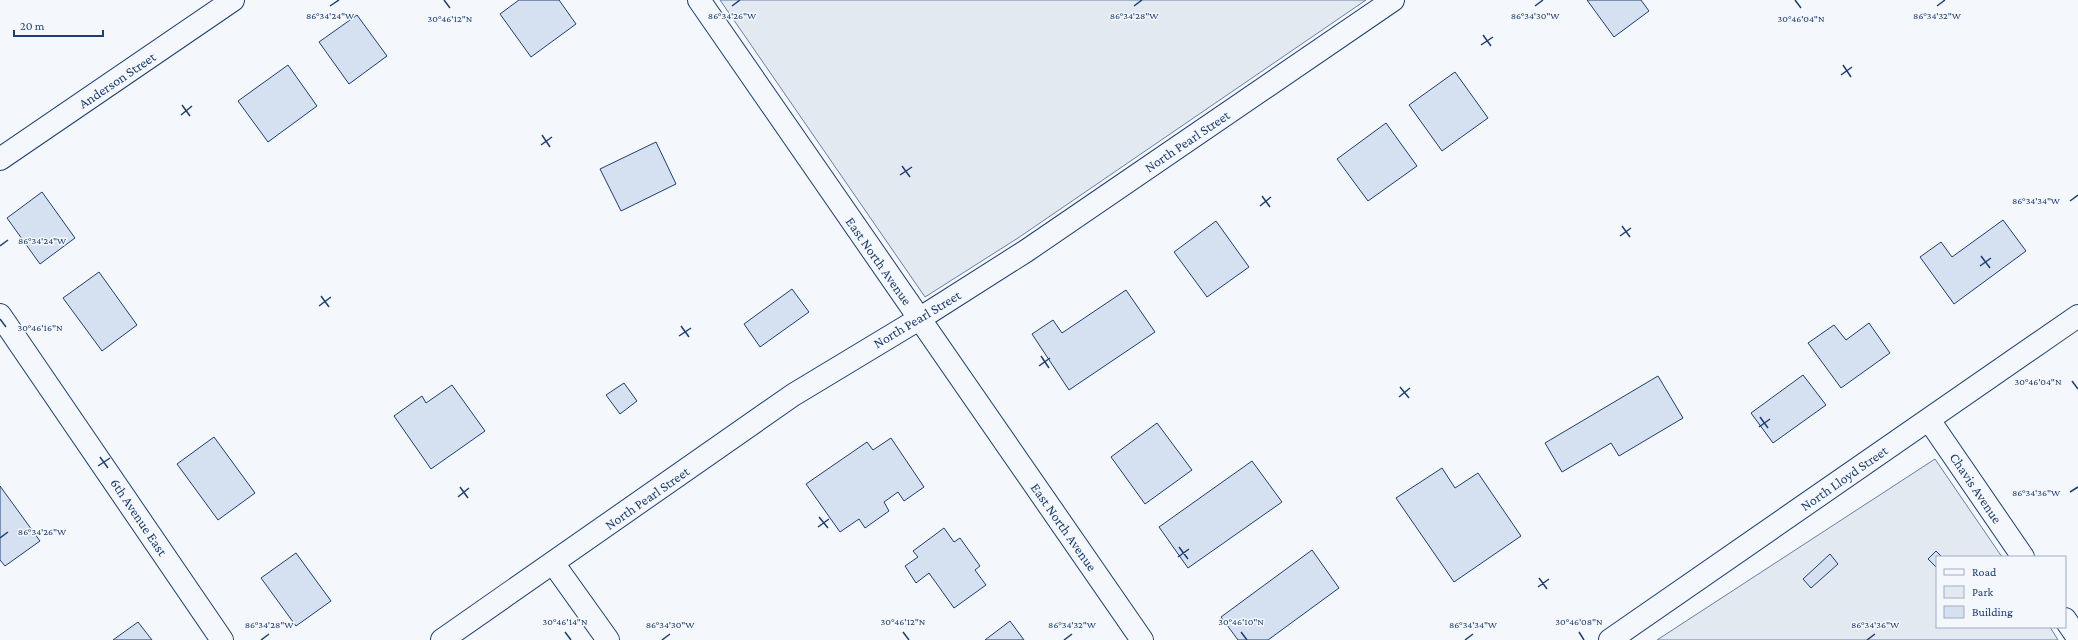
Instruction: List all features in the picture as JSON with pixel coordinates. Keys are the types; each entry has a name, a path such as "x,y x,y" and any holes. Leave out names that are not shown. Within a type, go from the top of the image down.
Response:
{"street":[{"name":"Anderson Street","path":"0,160 233,0"},
{"name":"East North Avenue","path":"699,0 1142,640"},
{"name":"North Pearl Street","path":"442,640 792,395 919,319 1026,251 1393,0"},
{"name":"6th Avenue East","path":"0,315 222,640"},
{"name":"North Lloyd Street","path":"1610,640 2078,316"},
{"name":"Chavis Avenue","path":"1929,420 2022,556"},
{"path":"553,563 608,640"},
{"path":"2066,620 2078,638"}],"green space":[{"path":"720,0 1366,0 1018,238 925,297"},
{"path":"1935,459 2001,556 1936,556 1936,628 2051,628 2058,640 1657,640"}],"building":[{"path":"519,0 559,0 576,24 531,57 500,14"},
{"path":"1587,0 1641,0 1649,11 1614,37"},
{"path":"357,15 387,56 349,84 319,42"},
{"path":"288,65 317,106 268,142 238,101"},
{"path":"1455,72 1488,118 1442,151 1409,105"},
{"path":"1386,123 1417,166 1368,201 1337,159"},
{"path":"656,142 676,184 621,211 600,169"},
{"path":"42,192 75,238 40,264 7,218"},
{"path":"2003,220 2026,251 1954,304 1920,257 1941,242 1952,257"},
{"path":"1216,221 1249,267 1207,297 1174,252"},
{"path":"99,272 137,325 102,351 63,298"},
{"path":"792,289 809,312 760,347 744,324"},
{"path":"1126,290 1155,332 1069,390 1032,334 1053,320 1062,333"},
{"path":"1869,323 1890,353 1841,388 1808,343 1834,325 1846,340"},
{"path":"1803,375 1826,405 1773,443 1751,413"},
{"path":"1658,376 1683,418 1619,456 1611,443 1562,472 1545,443"},
{"path":"624,383 637,401 620,414 606,395"},
{"path":"452,385 485,431 431,469 394,416 422,396 426,403"},
{"path":"1157,423 1192,470 1145,504 1111,457"},
{"path":"214,437 255,493 218,520 177,464"},
{"path":"891,438 924,487 904,501 898,492 884,502 889,511 865,528 859,519 840,532 806,484 867,442 873,450"},
{"path":"1252,461 1282,502 1188,568 1159,527"},
{"path":"1442,468 1455,488 1478,473 1521,536 1454,582 1396,498"},
{"path":"0,486 40,541 5,566 0,560"},
{"path":"944,528 954,542 960,538 980,566 975,570 986,585 954,608 929,573 916,583 905,566 918,557 913,551"},
{"path":"1312,550 1339,588 1268,640 1238,640 1221,617"},
{"path":"1936,551 1941,556 1936,556 1936,567 1928,559"},
{"path":"296,553 331,601 296,626 261,578"},
{"path":"1830,554 1838,564 1811,588 1803,579"},
{"path":"1010,621 1024,640 985,640"},
{"path":"138,622 152,640 113,640"}]}
